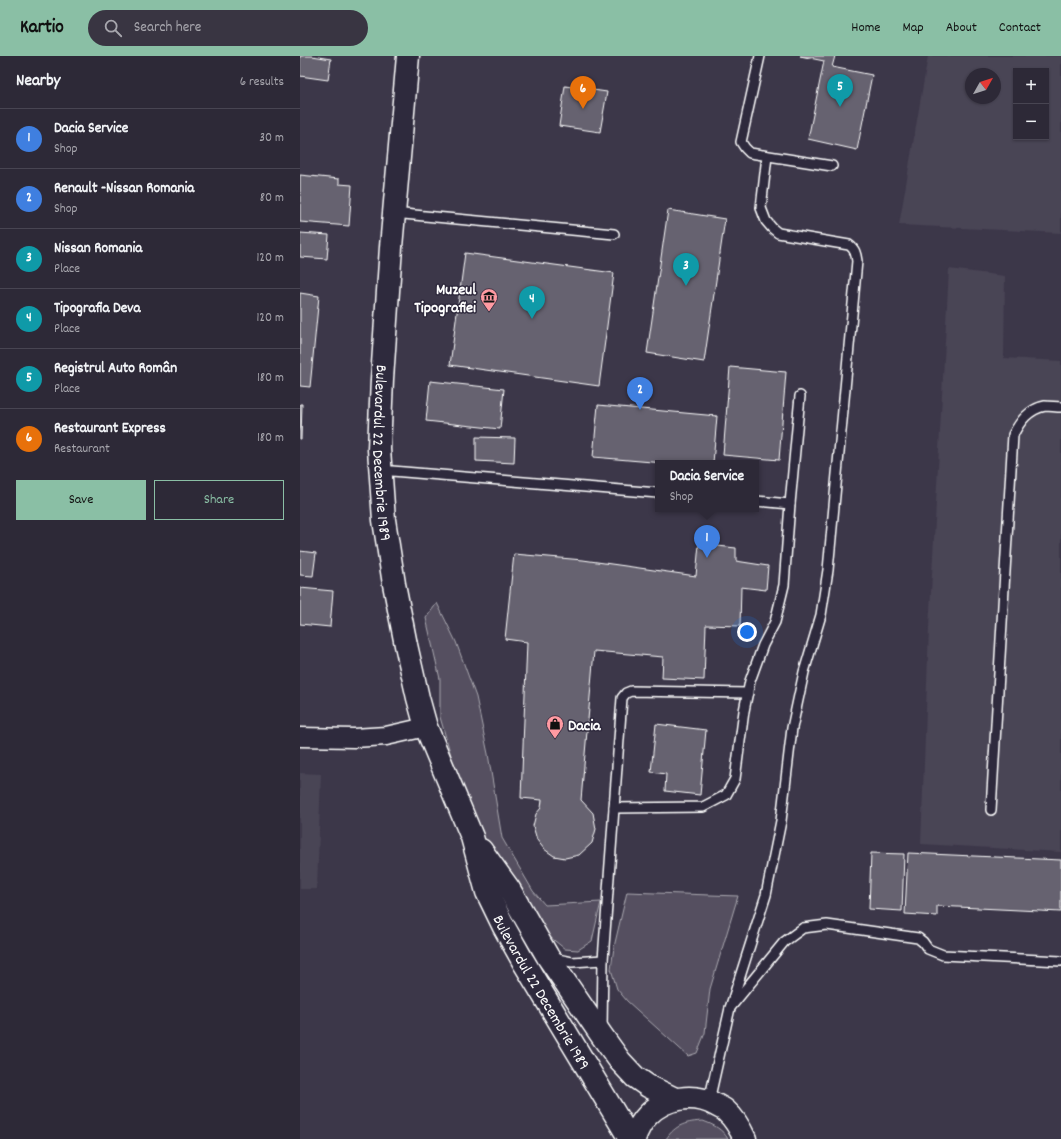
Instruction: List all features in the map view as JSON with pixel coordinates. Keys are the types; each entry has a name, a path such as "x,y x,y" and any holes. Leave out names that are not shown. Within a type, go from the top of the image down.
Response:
{"main road":[{"name":"Bulevardul 22 Decembrie 1989","path":"408,56 393,214 379,449 384,520 394,584 406,645 426,727 472,837 487,892 523,961 630,1139"},
{"name":"Bulevardul 22 Decembrie 1989","path":"472,837 509,890 548,957 620,1061 636,1077 648,1086 675,1099"},
{"name":"Bulevardul 22 Decembrie 1989","path":"634,1139 638,1128 648,1115 660,1105 675,1099 698,1098 709,1101 725,1110 738,1124 745,1139"}],"street":[{"path":"300,736 354,738 380,736 426,727"}],"lane":[{"path":"760,56 741,142 750,153 832,166"},
{"path":"709,1101 730,1008 766,895 781,821 794,721 804,672 822,615 829,562 857,261 856,253 849,245 778,233 766,221 761,208 767,156"},
{"path":"393,214 614,234"},
{"path":"614,808 703,807 726,795 735,779 744,711 750,681 763,645 775,622 784,585 800,396"},
{"path":"991,810 1013,435 1025,416 1031,412 1046,406 1061,407"},
{"path":"380,470 655,493"},
{"path":"759,501 790,504"},
{"path":"602,1036 603,960 622,698 626,693 631,691 748,693"},
{"path":"730,1008 784,942 803,928 827,925 918,938 928,949 944,954 1061,961"},
{"path":"548,957 572,962 603,960"}],"shaded area":[{"path":"928,56 1061,56 1061,233 899,225"},
{"path":"949,269 1005,276 1004,358 1061,361 1061,852 921,844 929,628"},
{"path":"437,603 456,642 476,697 488,754 502,838 533,891 545,905 601,902 592,941 578,950 565,949 550,937 518,893 475,825 454,766 440,717 440,679 426,618"},
{"path":"300,773 321,774 317,889 300,889"},
{"path":"627,892 738,896 710,989 705,1033 697,1053 688,1056 627,1001 617,989 611,969 614,947"},
{"path":"703,1121 717,1128 728,1139 666,1139 674,1130 682,1125"}],"building":[{"path":"300,56 331,59 328,80 300,76"},
{"path":"800,56 835,56 832,67 872,75 857,150 808,139 824,61"},
{"path":"565,86 607,92 600,132 559,126"},
{"path":"300,175 339,179 339,184 352,185 349,226 300,222"},
{"path":"668,210 725,219 704,362 647,353"},
{"path":"300,233 329,235 327,259 300,257"},
{"path":"465,253 614,273 599,386 450,365"},
{"path":"300,293 319,296 310,387 300,386"},
{"path":"730,367 786,372 779,460 723,455"},
{"path":"430,381 504,389 500,429 426,421"},
{"path":"300,404 302,404 301,439 300,439"},
{"path":"598,405 717,416 713,460 655,460 655,462 593,457"},
{"path":"476,437 515,438 514,463 476,461"},
{"name":"Dacia","path":"699,544 736,548 736,561 768,566 766,590 741,587 740,626 706,625 704,680 662,678 663,657 594,651 581,800 593,813 596,829 592,843 579,855 565,858 554,856 544,849 537,840 533,826 536,814 541,808 542,800 521,798 527,642 505,639 514,554 583,560 696,576"},
{"path":"300,551 316,553 313,576 300,575"},
{"path":"300,588 333,591 330,627 300,624"},
{"path":"656,724 706,730 700,795 665,791 666,774 651,772"},
{"path":"871,853 904,854 902,911 869,909"},
{"path":"908,853 1061,860 1061,912 937,906 937,916 905,914"}],"place":[{"name":"Registrul Auto Român","path":"840,107"},
{"name":"Restaurant Express","path":"583,109"},
{"name":"Nissan Romania","path":"686,286"},
{"name":"Muzeul Tipografiei","path":"489,312"},
{"name":"Tipografia Deva","path":"532,319"},
{"name":"Renault -Nissan Romania","path":"640,410"},
{"name":"Dacia Service","path":"707,558"},
{"name":"Dacia","path":"555,739"}]}
